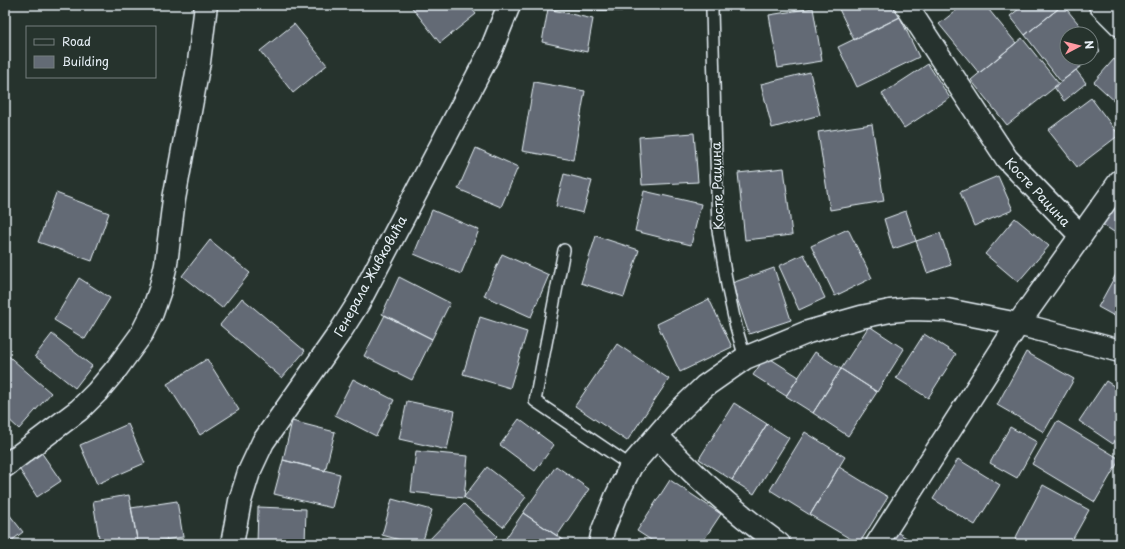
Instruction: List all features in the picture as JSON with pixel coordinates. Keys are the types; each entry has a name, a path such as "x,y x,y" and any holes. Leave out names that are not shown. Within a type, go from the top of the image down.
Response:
{"street":[{"path":"5,466 79,410 97,392 118,368 140,335 152,313 160,290 166,264 173,205 200,62 206,5"},
{"name":"Генерала Живковића","path":"232,544 240,501 249,472 263,442 336,338 359,302 491,50 510,5"},
{"name":"Косте Рацина","path":"906,5 1007,160 1081,236"},
{"path":"1100,5 1120,25"},
{"name":"Косте Рацина","path":"877,544 960,411 1018,324 1120,181"},
{"path":"600,544 603,530 616,496 631,466 676,414 705,386 745,358 808,332 861,316 890,311 911,309 947,310 1018,324 1120,351"},
{"path":"657,436 678,458 709,486 754,525 779,544"}],"lane":[{"name":"Косте Рацина","path":"712,10 718,230 727,285 736,327 745,358"},
{"path":"564,250 535,401 631,466"}],"building":[{"path":"410,5 469,5 476,14 440,43"},
{"path":"548,5 622,5 622,11 548,9"},
{"path":"837,5 894,5 900,17 854,40"},
{"path":"963,5 985,5 1016,43 979,73 939,24"},
{"path":"1024,5 1063,5 1025,35 1010,16"},
{"path":"1063,5 1080,26 1059,26 1059,66 1081,66 1061,82 1025,35"},
{"path":"813,8 822,61 778,68 769,15"},
{"path":"548,9 593,19 587,52 542,42"},
{"path":"900,17 919,57 857,87 838,47"},
{"path":"294,24 327,65 293,93 260,51"},
{"path":"1022,38 1059,84 1007,125 971,80"},
{"path":"1114,59 1120,65 1120,106 1094,82"},
{"path":"928,64 950,98 904,128 882,94"},
{"path":"1076,70 1086,83 1064,101 1054,87"},
{"path":"810,72 820,115 772,128 761,84"},
{"path":"534,82 585,91 573,160 522,151"},
{"path":"1091,98 1119,135 1077,167 1048,130"},
{"path":"872,124 884,201 830,210 818,132"},
{"path":"694,133 698,182 642,185 639,137"},
{"path":"476,148 518,167 501,207 458,189"},
{"path":"784,168 792,235 745,240 738,173"},
{"path":"564,174 592,181 583,213 556,206"},
{"path":"998,176 1013,210 974,226 960,192"},
{"path":"644,191 701,204 691,245 635,231"},
{"path":"56,193 109,213 92,261 38,242"},
{"path":"1118,200 1120,201 1120,236 1102,224"},
{"path":"432,210 479,230 461,274 414,254"},
{"path":"906,211 916,241 893,249 884,219"},
{"path":"1015,218 1049,246 1018,282 985,254"},
{"path":"848,229 872,278 835,296 811,246"},
{"path":"940,233 951,265 927,273 916,241"},
{"path":"596,236 639,250 624,297 581,283"},
{"path":"210,240 250,273 222,308 182,276"},
{"path":"502,254 549,275 531,317 484,296"},
{"path":"804,254 825,298 799,310 779,266"},
{"path":"1120,267 1120,319 1098,307"},
{"path":"774,268 791,320 749,334 732,283"},
{"path":"399,277 450,303 432,339 382,314"},
{"path":"79,278 110,298 85,339 54,320"},
{"path":"242,298 305,351 282,378 220,325"},
{"path":"709,299 732,347 680,372 657,324"},
{"path":"385,315 432,339 412,380 364,356"},
{"path":"480,317 527,332 510,388 463,374"},
{"path":"869,326 904,349 877,392 841,369"},
{"path":"52,334 92,366 75,388 35,356"},
{"path":"924,334 956,354 928,398 896,378"},
{"path":"617,344 669,379 627,441 575,406"},
{"path":"815,352 841,369 813,413 786,396"},
{"path":"1026,352 1074,379 1044,432 997,405"},
{"path":"5,353 51,393 19,429 5,416"},
{"path":"766,356 799,377 786,396 753,375"},
{"path":"207,359 239,410 200,435 167,384"},
{"path":"841,369 877,392 848,436 813,413"},
{"path":"353,379 394,400 376,436 335,415"},
{"path":"1106,381 1120,390 1120,434 1113,444 1079,421"},
{"path":"407,401 455,411 447,450 399,439"},
{"path":"734,403 767,424 732,480 699,459"},
{"path":"519,419 554,445 535,471 500,445"},
{"path":"292,421 335,432 325,471 283,460"},
{"path":"1057,421 1120,459 1095,502 1032,464"},
{"path":"128,424 145,463 97,484 80,445"},
{"path":"767,424 789,438 754,494 732,480"},
{"path":"1010,427 1037,442 1017,478 990,463"},
{"path":"805,432 845,457 810,515 770,490"},
{"path":"416,451 468,456 464,498 411,492"},
{"path":"41,452 61,481 37,497 18,467"},
{"path":"958,459 1000,485 975,525 933,499"},
{"path":"283,460 340,474 332,508 274,494"},
{"path":"556,466 589,489 557,536 523,513"},
{"path":"487,467 526,497 503,527 464,497"},
{"path":"839,467 888,497 859,544 810,515"},
{"path":"670,480 721,514 701,544 657,544 637,531"},
{"path":"1043,485 1089,510 1070,544 1023,544 1015,539"},
{"path":"129,495 138,544 100,544 93,501"},
{"path":"392,499 432,510 422,544 415,544 382,535"},
{"path":"177,501 183,537 138,544 131,508"},
{"path":"464,504 497,536 489,544 425,544"},
{"path":"258,507 306,509 305,544 257,544"},
{"path":"5,509 23,532 7,544 5,544"},
{"path":"523,513 565,541 563,544 502,544"},
{"path":"890,528 910,540 908,544 880,544"}]}
